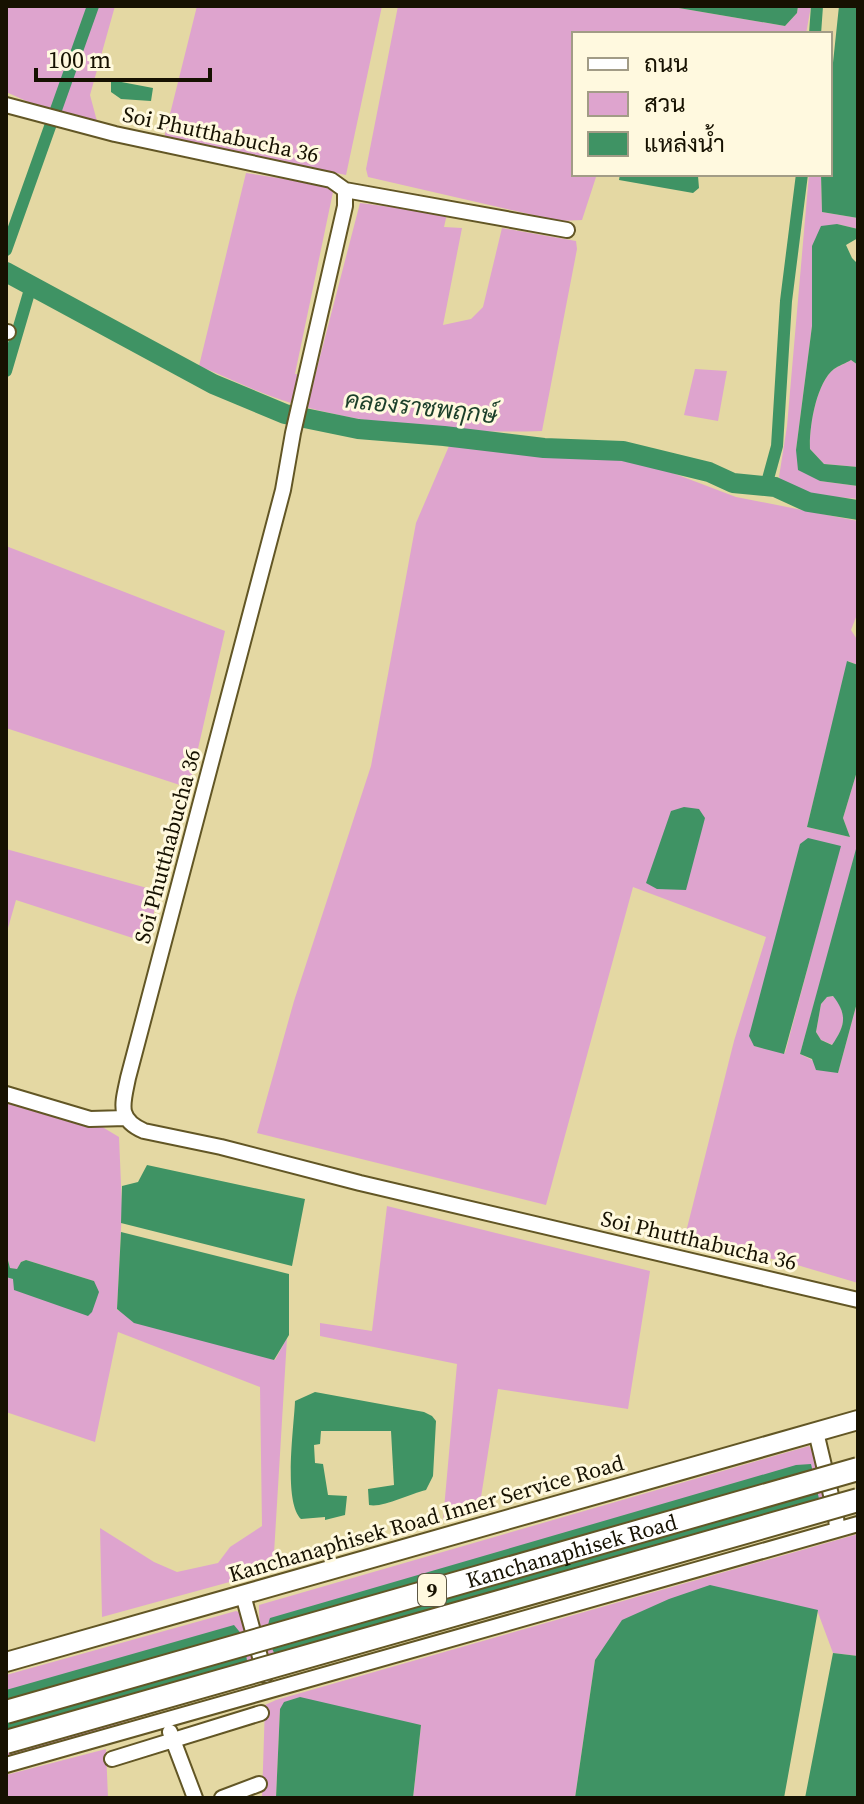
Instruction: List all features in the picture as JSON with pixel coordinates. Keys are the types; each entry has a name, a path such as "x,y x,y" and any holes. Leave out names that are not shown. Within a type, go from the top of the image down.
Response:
{"highway":[{"name":"Kanchanaphisek Road","path":"6,1712 858,1469"},
{"name":"Kanchanaphisek Road","path":"6,1742 858,1500"}],"main road":[{"name":"Kanchanaphisek Road Inner Service Road","path":"6,1662 858,1420"}],"street":[{"name":"Soi Phutthabucha 36","path":"6,105 70,124 331,180 345,190 345,206 283,490 128,1078 122,1108 126,1118 134,1127 144,1131 858,1300"},
{"path":"345,190 567,230"},
{"path":"6,1094 90,1119 126,1118"},
{"path":"816,1432 837,1530"},
{"path":"6,1765 858,1524"},
{"path":"243,1595 269,1691"},
{"path":"112,1759 261,1713"},
{"path":"165,1720 195,1798"},
{"path":"222,1798 259,1784"}],"green space":[{"path":"6,6 88,6 51,112 6,92"},
{"path":"97,6 115,6 90,95 98,125 58,116"},
{"path":"197,6 382,6 346,175 164,138"},
{"path":"398,6 667,6 785,26 797,13 798,6 811,6 806,32 572,32 572,176 596,176 582,220 559,221 368,177 366,169"},
{"path":"246,173 323,185 333,192 295,374 315,376 360,203 447,214 444,227 462,228 443,325 471,319 483,307 502,228 576,241 542,431 448,430 352,418 279,399 199,366"},
{"path":"809,176 821,176 822,212 858,218 858,229 837,224 812,246 812,326 796,450 820,481 858,486 858,499 804,493 785,484 779,477 787,426"},
{"path":"851,360 858,365 858,467 824,464 810,449 815,406 828,376"},
{"path":"695,369 727,371 718,421 684,415"},
{"path":"449,446 601,457 657,467 736,497 858,521 858,612 851,630 858,641 858,665 848,661 807,827 850,837 843,818 858,768 858,849 800,1054 838,1073 858,999 858,1283 787,1262 684,1240 734,1041 766,937 633,887 546,1205 257,1133 294,1001 371,766 416,523","holes":["840,846 785,1053 754,1046"]},
{"path":"6,546 225,631 189,788 6,728"},
{"path":"6,849 158,891 148,943 16,900 6,935"},
{"path":"834,996 843,1020 833,1045 821,1040 816,1032 821,1004 827,997"},
{"path":"6,1101 99,1125 119,1137 122,1208 117,1310 275,1360 287,1338 273,1570 102,1617 100,1528 154,1562 177,1572 218,1563 230,1547 262,1526 260,1387 118,1332 95,1442 6,1412 6,1277 94,1281 26,1260 17,1270 10,1268 6,1253"},
{"path":"387,1206 650,1271 628,1409 498,1389 479,1510 443,1520 457,1364 320,1336 320,1323 372,1331"},
{"path":"809,1446 818,1459 831,1520 278,1677 267,1651 259,1605"},
{"path":"858,1534 858,1656 833,1653 817,1610 595,1660 575,1798 413,1798 421,1725 280,1709 276,1798 262,1798 265,1705 276,1700"},
{"path":"236,1611 242,1613 248,1627 259,1681 6,1758 6,1675"},
{"path":"106,1749 108,1798 6,1798 6,1775"}],"water":[{"path":"667,6 798,6 797,13 785,26"},
{"path":"839,6 858,6 858,218 822,212 821,176 832,176 832,72"},
{"path":"111,80 153,88 151,101 121,99 111,92"},
{"path":"620,176 698,176 699,188 693,193 619,180"},
{"path":"837,224 858,229 858,238 846,245 858,264 858,365 851,360 834,369 823,384 812,418 810,449 824,464 858,467 858,486 820,481 798,470 796,450 812,326 812,246 821,226"},
{"path":"847,661 858,665 858,768 843,818 850,837 807,827"},
{"path":"684,807 699,809 705,818 686,890 657,889 646,883 671,811"},
{"path":"808,838 841,846 784,1054 754,1046 749,1036 800,844"},
{"path":"856,849 858,999 838,1073 816,1070 812,1059 800,1054","holes":["833,996 843,1020 832,1045 821,1040 816,1032 821,1004 827,997"]},
{"path":"147,1165 305,1199 292,1266 121,1223 122,1186 138,1182"},
{"path":"121,1232 289,1274 289,1335 274,1360 134,1323 117,1309"},
{"path":"6,1253 10,1268 17,1269 26,1260 94,1281 99,1292 92,1312 88,1316 14,1290 13,1279 6,1277"},
{"path":"315,1392 432,1416 436,1421 433,1476 426,1490 389,1503 369,1505 368,1489 394,1485 391,1431 321,1431 320,1444 314,1445 315,1463 323,1464 328,1495 347,1496 345,1515 325,1520 325,1517 301,1519 292,1497 291,1481 295,1401"},
{"path":"811,1464 823,1516 284,1670 271,1645 268,1632 270,1618 796,1465"},
{"path":"710,1585 818,1610 784,1798 575,1798 595,1660 622,1620"},
{"path":"234,1625 243,1636 250,1679 6,1750 6,1690"},
{"path":"833,1653 858,1656 858,1798 805,1798"},
{"path":"300,1697 421,1725 413,1798 276,1798 280,1709 284,1702"}],"waterway":[{"path":"6,250 93,6"},
{"path":"815,32 817,6"},
{"path":"766,486 777,446 786,301 802,176"},
{"name":"คลองราชพฤกษ์","path":"6,272 213,384 285,414 358,429 544,448 623,451 709,472 733,483 775,487 808,502 858,510"},
{"path":"6,371 31,286"}]}
